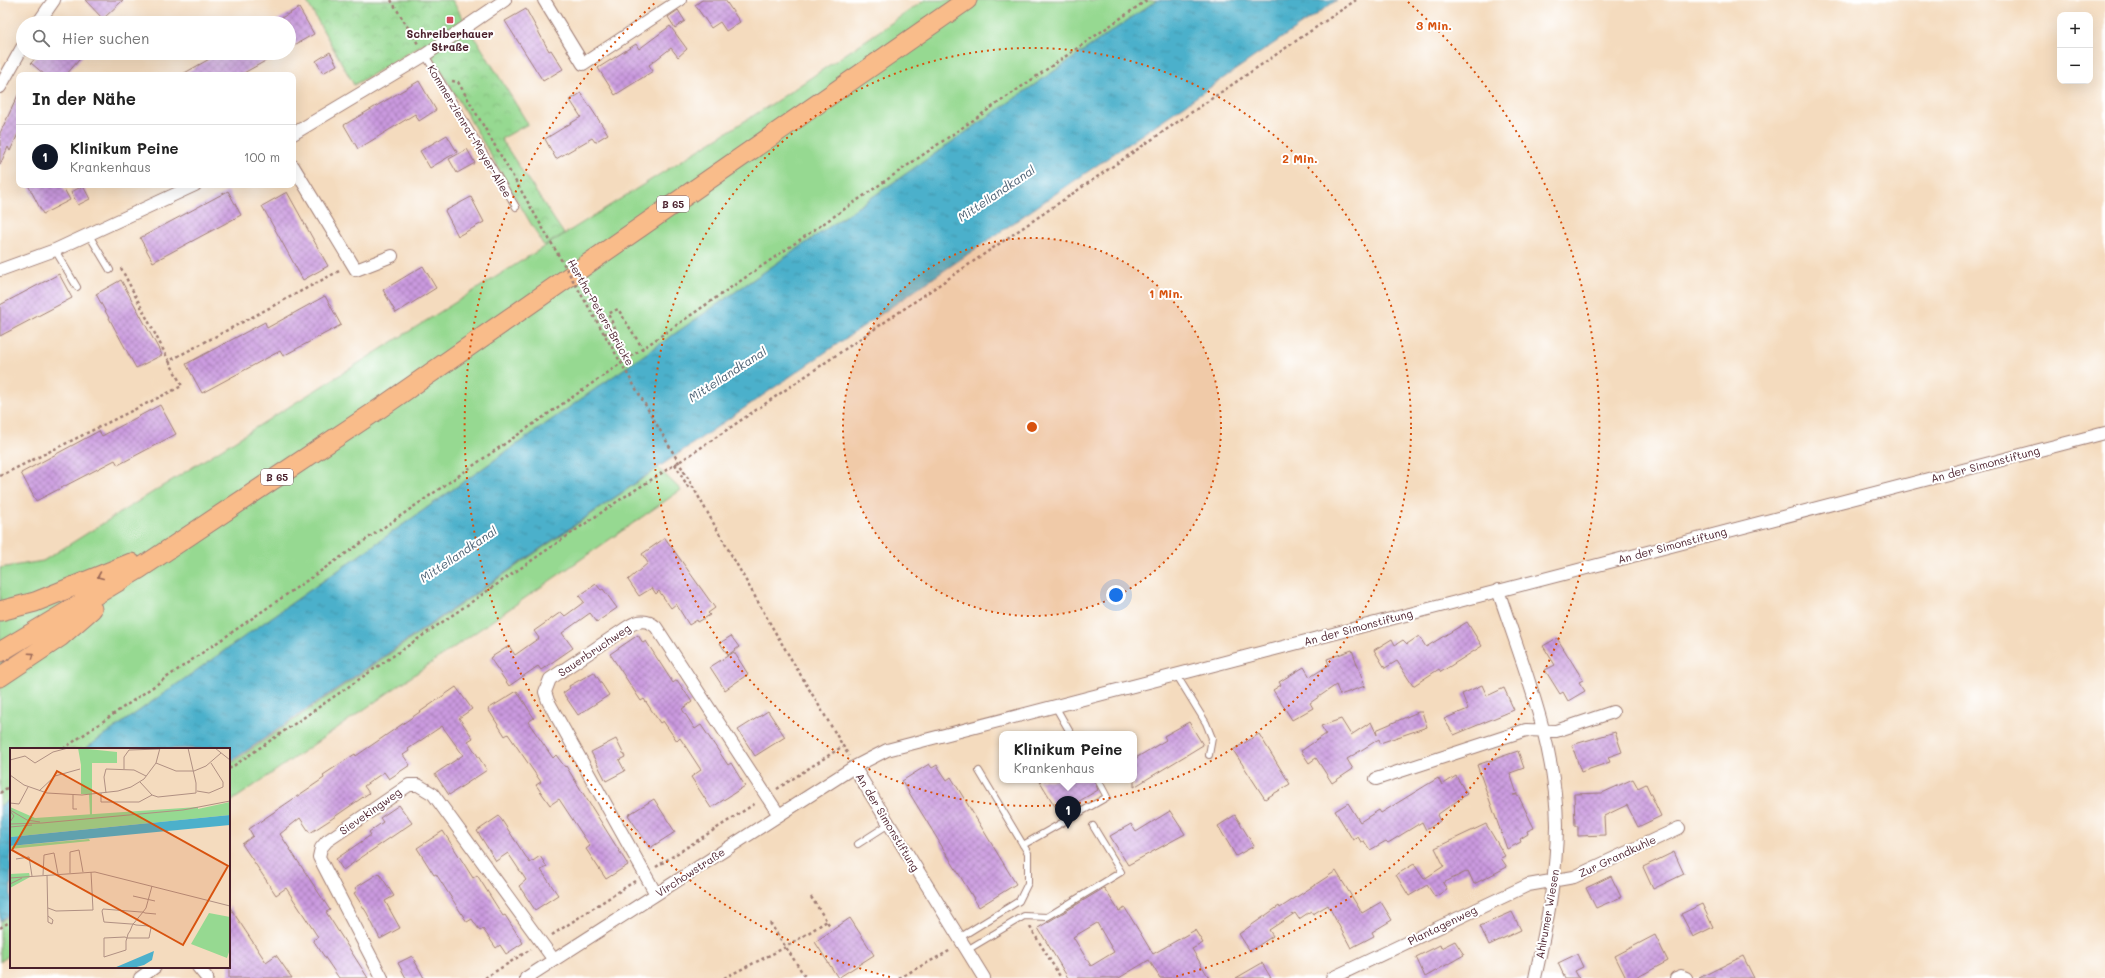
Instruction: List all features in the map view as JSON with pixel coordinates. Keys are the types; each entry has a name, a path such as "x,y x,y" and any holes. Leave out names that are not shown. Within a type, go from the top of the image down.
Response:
{"main road":[{"name":"B 65","path":"0,652 139,570 385,404 967,0"},
{"path":"0,611 56,594 175,545"},
{"path":"0,676 60,636 139,570"}],"street":[{"path":"43,16 54,0"},
{"name":"Kommerzienrat-Meyer-Allee","path":"296,132 425,55 505,0"},
{"path":"544,0 583,64 680,0"},
{"path":"0,87 16,58"},
{"path":"296,171 356,270 392,256"},
{"path":"0,270 55,250 189,188"},
{"name":"An der Simonstiftung","path":"984,978 854,767 887,750 2105,433"},
{"name":"Ahlrumer Wiesen","path":"1498,590 1544,730 1557,824 1554,879 1535,978"},
{"name":"Sauerbruchweg","path":"656,894 548,701 545,692 550,679 629,626 637,622 644,621 651,623 656,627 779,815"},
{"path":"1376,779 1526,730 1556,731 1613,712"},
{"name":"Virchowstraße","path":"526,978 854,767"},
{"name":"Sievekingweg","path":"382,978 319,857 321,848 327,841 409,785 418,785 433,794 554,960"},
{"name":"Zur Grandkuhle","path":"1554,879 1574,877 1679,828"},
{"name":"Plantagenweg","path":"1332,978 1528,885 1554,879"},
{"path":"140,978 154,968"},
{"path":"199,968 207,978"},
{"path":"1676,978 1681,976 1686,978"}],"lane":[{"name":"Kommerzienrat-Meyer-Allee","path":"425,55 516,207"},
{"path":"89,235 110,270"},
{"path":"55,250 77,288"},
{"path":"1176,674 1206,723 1212,738 1210,755"},
{"path":"1055,706 1069,731"},
{"path":"963,944 1019,901 1028,883 1028,853 979,771"},
{"path":"1023,845 1107,796 1100,783"},
{"path":"858,844 889,824"},
{"path":"963,944 1024,916 1047,917 1121,872 1093,826"}],"path":[{"path":"391,0 425,55"},
{"path":"64,748 1147,0"},
{"path":"230,768 618,501 675,464 1356,0"},
{"name":"Hertha-Peters-Brücke","path":"494,144 693,487"},
{"path":"0,476 182,386 119,264"},
{"path":"169,360 352,264"},
{"path":"604,334 616,328 608,314 618,309 643,349"},
{"path":"675,464 688,487 693,487 854,767"},
{"path":"485,978 843,746"},
{"path":"0,793 10,786"},
{"path":"811,897 830,926"},
{"path":"1024,916 1061,978"},
{"path":"724,978 786,947 826,921"},
{"path":"0,928 10,922"},
{"path":"770,922 806,978"},
{"path":"899,978 963,944"}],"green space":[{"path":"306,0 452,0 528,124 501,139 564,234 544,246 425,43 354,85"},
{"path":"925,0 1157,0 608,380 86,748 10,748 10,800 0,806 0,568 43,561 775,102"},
{"path":"658,468 681,490 230,802 230,764"},
{"path":"10,916 10,955 0,962 0,922"}],"water":[{"name":"Mittellandkanal","path":"1157,0 1337,0 230,762 230,748 86,748 608,380"},
{"path":"10,800 10,914 0,921 0,806"}],"building":[{"path":"85,0 123,0 106,16 100,16"},
{"path":"702,0 725,0 740,22 726,31 720,22 711,28 695,5"},
{"path":"299,8 314,34 296,44 296,16 285,16"},
{"path":"526,9 549,51 551,50 563,69 543,81 505,21"},
{"path":"678,10 685,21 675,28 668,17"},
{"path":"670,26 687,49 678,57 671,48 649,65 653,71 615,95 598,68 636,44 639,49"},
{"path":"330,52 337,65 323,73 316,61"},
{"path":"34,60 79,60 69,72 42,72 31,63"},
{"path":"208,60 267,60 245,72 186,72"},
{"path":"419,81 436,110 419,121 415,114 358,149 344,125"},
{"path":"581,93 608,134 595,142 592,138 556,159 545,139 581,117 570,100"},
{"path":"16,99 16,138 10,151 8,147 0,165 0,133"},
{"path":"447,135 457,152 430,168 420,151"},
{"path":"467,149 475,163 457,173 449,159"},
{"path":"30,188 64,188 70,200 43,214"},
{"path":"79,188 84,188 90,199 78,205 71,192"},
{"path":"228,191 241,215 153,262 140,238"},
{"path":"287,192 328,266 303,280 262,206"},
{"path":"471,197 484,222 458,236 445,211"},
{"path":"423,266 436,288 396,313 383,290"},
{"path":"59,274 72,298 0,336 0,305"},
{"path":"121,280 162,355 136,368 96,294"},
{"path":"325,296 341,325 283,356 280,351 202,393 186,364 265,322 267,328"},
{"path":"160,405 176,434 118,465 115,460 36,501 21,473 99,431 102,436"},
{"path":"665,538 715,608 708,613 710,615 689,625 676,604 671,608 659,591 656,594 652,588 639,596 628,580 648,563 642,554"},
{"path":"596,584 601,590 603,589 617,608 597,622 590,613 562,633 573,648 541,670 538,666 509,686 490,658 509,646 515,655 539,638 534,631 561,612 565,616 584,602 579,596"},
{"path":"1467,622 1482,646 1441,672 1439,669 1413,686 1397,661 1385,668 1374,650 1392,639 1395,645 1403,640 1407,644 1419,636 1426,647"},
{"path":"638,635 643,643 646,641 673,683 677,680 692,702 682,709 695,729 701,725 728,765 731,763 745,786 711,808 691,777 701,770 680,738 677,741 663,721 660,723 644,699 641,701 610,654"},
{"path":"731,636 739,647 728,655 720,643"},
{"path":"1557,638 1583,680 1579,682 1585,691 1568,701 1563,692 1560,694 1545,670 1555,665 1543,646"},
{"path":"1352,650 1365,686 1340,695 1336,685 1310,703 1313,708 1292,720 1273,690 1281,685 1279,682 1304,667 1310,677 1329,665 1327,659"},
{"path":"734,652 748,674 725,690 710,667"},
{"path":"594,672 609,695 578,715 563,693 570,688 569,686"},
{"path":"1482,685 1487,696 1504,688 1514,710 1454,735 1444,719 1468,709 1462,694"},
{"path":"456,687 472,709 459,718 473,738 468,741 487,770 449,795 435,774 463,755 442,726 408,749 409,751 403,755 410,765 389,779 384,772 364,786 369,793 330,820 310,833 300,818 280,834 330,910 326,912 368,978 339,978 313,940 318,937 286,888 276,895 242,844 253,836 249,829 324,778 323,775 355,754 356,756"},
{"path":"517,691 534,718 528,722 553,758 556,755 565,767 566,766 628,865 606,879 586,849 590,846 559,799 550,805 536,785 541,782 508,734 505,736 488,709"},
{"path":"768,711 785,737 755,756 738,730"},
{"path":"1418,712 1422,712 1427,727 1380,743 1379,739 1347,759 1353,769 1332,783 1316,758 1309,763 1301,751 1326,734 1321,726 1341,719 1351,735 1371,722 1377,735 1376,730"},
{"path":"1189,722 1203,745 1134,787 1134,783 1137,783 1137,757 1166,740 1164,736"},
{"path":"1615,732 1622,752 1608,757 1610,762 1581,772 1572,745"},
{"path":"1259,734 1290,784 1265,799 1233,750"},
{"path":"616,739 625,757 619,760 625,771 606,781 591,752"},
{"path":"1518,751 1524,768 1510,773 1517,794 1513,795 1518,795 1534,828 1527,831 1528,834 1520,839 1521,842 1507,849 1477,765"},
{"path":"929,764 932,768 937,765 947,780 951,777 1016,884 979,907 902,781"},
{"path":"1456,776 1467,794 1437,815 1440,821 1426,830 1422,822 1388,843 1386,841 1370,850 1364,841 1361,842 1358,837 1353,840 1335,811 1348,803 1360,822 1379,810 1381,813 1438,778 1442,785"},
{"path":"1633,779 1638,788 1646,784 1661,816 1638,827 1627,805 1604,816 1605,835 1578,836 1578,826 1575,826 1574,794 1602,793"},
{"path":"1041,783 1095,783 1098,790 1059,813"},
{"path":"654,799 675,832 650,848 628,815"},
{"path":"399,805 412,823 343,870 336,859 371,835 369,832 383,822 380,818"},
{"path":"1170,811 1185,834 1128,865 1110,836 1131,824 1136,832"},
{"path":"1235,815 1254,846 1236,856 1218,826"},
{"path":"499,816 530,863 540,856 547,867 541,870 558,895 535,910 519,886 526,880 508,853 496,861 477,831"},
{"path":"1486,824 1505,856 1501,858 1507,867 1474,884 1468,871 1443,883 1447,889 1435,897 1427,885 1409,896 1396,875 1414,864 1424,879 1444,866 1435,848"},
{"path":"443,831 473,878 477,875 503,916 505,915 523,943 506,954 500,945 496,948 483,929 480,931 472,919 467,922 417,848"},
{"path":"1674,852 1684,874 1653,889 1643,867"},
{"path":"1336,871 1362,913 1381,902 1392,920 1372,932 1374,936 1351,948 1328,905 1313,914 1311,911 1299,919 1295,913 1269,930 1273,936 1250,951 1239,934 1279,906 1280,908"},
{"path":"379,873 394,896 385,901 400,928 380,939 367,913 354,893 357,891 355,888"},
{"path":"1611,876 1621,897 1596,908 1586,888"},
{"path":"1104,888 1119,911 1125,908 1153,954 1195,930 1203,943 1192,949 1209,978 1160,978 1149,960 1119,978 1068,978 1038,928","holes":["1097,923 1114,952 1091,966 1073,937"]},
{"path":"1702,904 1713,927 1693,937 1681,914"},
{"path":"230,908 266,962 276,955 292,978 229,978"},
{"path":"1512,912 1521,930 1489,945 1480,926"},
{"path":"850,918 874,955 838,978 815,942"},
{"path":"1655,935 1668,961 1636,978 1626,978 1615,956"},
{"path":"1455,941 1464,955 1425,977 1416,957 1440,945 1441,948"},
{"path":"1577,954 1583,967 1575,971 1579,978 1565,978 1558,963"},
{"path":"412,956 424,978 406,978 398,963"},
{"path":"1743,956 1754,978 1699,978"},
{"path":"1262,963 1271,978 1236,978"}],"place":[{"name":"Schreiberhauer Straße","path":"450,20"},
{"name":"Klinikum Peine","path":"1068,829"}]}
